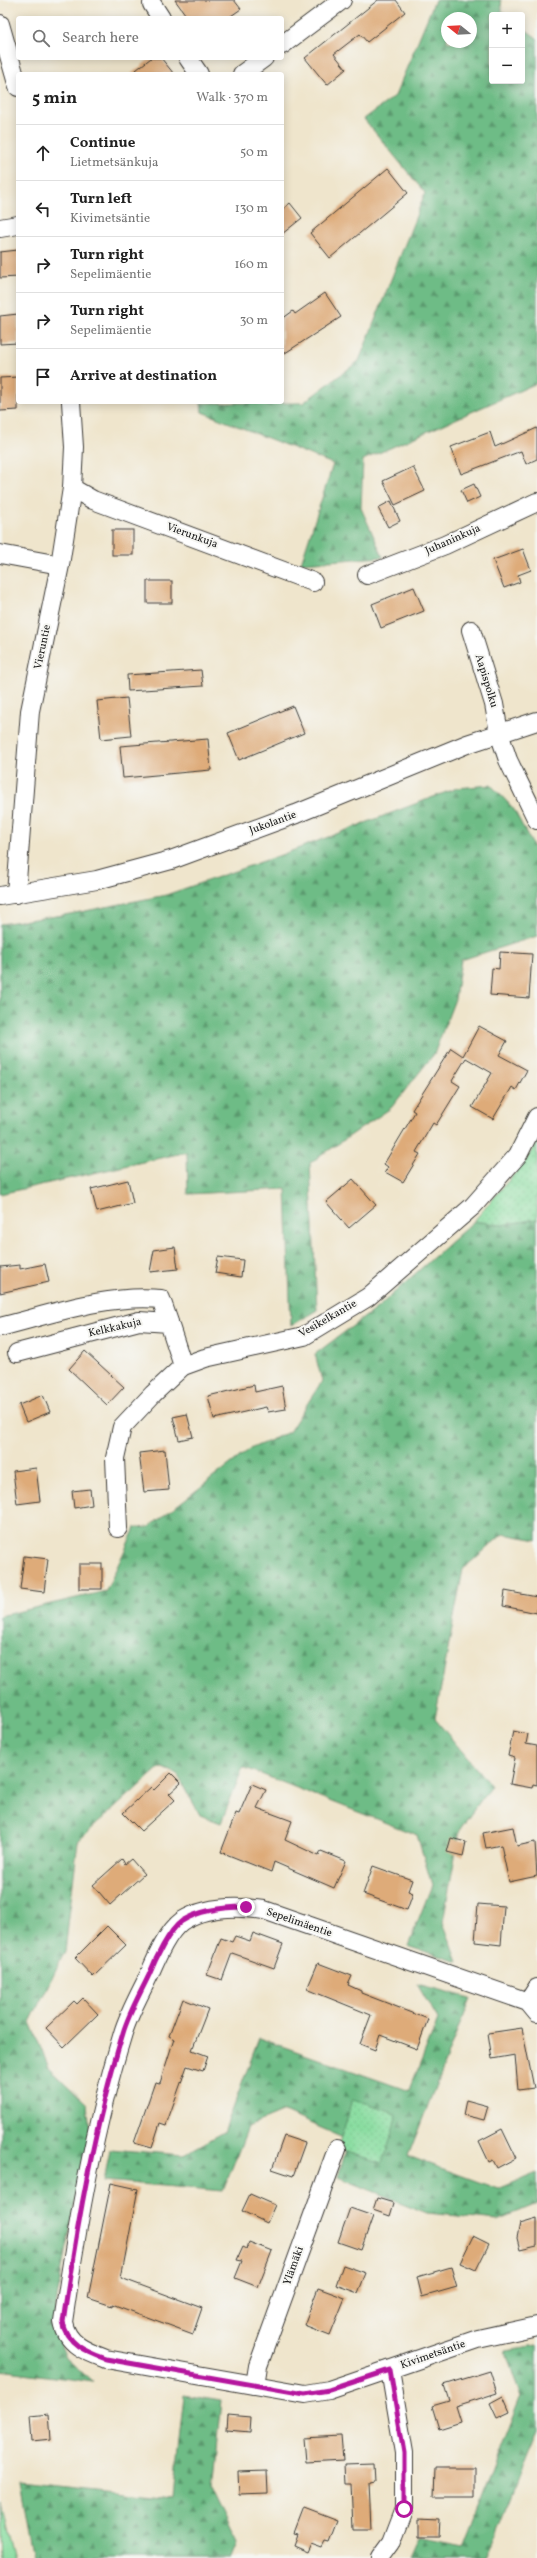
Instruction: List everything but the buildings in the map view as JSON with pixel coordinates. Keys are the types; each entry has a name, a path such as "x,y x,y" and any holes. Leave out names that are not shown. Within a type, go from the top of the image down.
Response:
{"street":[{"path":"284,44 342,0"},
{"path":"0,24 16,81"},
{"path":"189,60 198,72"},
{"path":"245,72 261,60"},
{"path":"0,228 16,225"},
{"name":"Vieruntie","path":"8,895 30,711 60,565 72,488 74,447 71,404"},
{"name":"Vierunkuja","path":"72,488 93,500 313,582"},
{"name":"Juhaninkuja","path":"368,575 445,545 537,502"},
{"path":"0,554 60,565"},
{"name":"Aapispolku","path":"471,630 494,704 499,733"},
{"name":"Jukolantie","path":"8,895 98,880 171,860 296,814 499,733 537,721"},
{"path":"499,733 508,760 537,820"},
{"name":"Vesikelkantie","path":"118,1528 115,1458 122,1427 182,1366 205,1358 304,1336 368,1297 473,1206 518,1155 537,1117"},
{"path":"0,1327 100,1303 139,1297 161,1299 182,1366"},
{"name":"Kelkkakuja","path":"17,1353 139,1321 169,1322"},
{"name":"Sepelimäentie","path":"63,2322 74,2250 97,2137 124,2031 155,1960 181,1922 200,1913 230,1907 264,1910 534,2001"},
{"name":"Ylämäki","path":"255,2385 258,2366 337,2149"},
{"name":"Kivimetsäntie","path":"63,2322 65,2333 71,2342 84,2351 106,2359 305,2394 329,2390 478,2339 537,2326"},
{"path":"380,2558 391,2543 404,2509 404,2453 390,2370"}],"green space":[{"path":"435,0 501,0 503,12 489,12 489,84 525,84 525,29 537,38 537,383 363,460 361,508 383,557 301,563 333,464 202,412 201,404 303,403 359,361 425,193 364,119 395,96"},
{"path":"491,785 513,808 537,853 537,936 461,960 455,999 434,1054 391,1108 310,1163 317,1310 291,1326 286,1189 188,1194 187,1152 0,1194 0,924 70,914 166,895 281,855 457,788"},
{"path":"537,1142 537,1219 502,1225 474,1221 526,1160"},
{"path":"537,1219 537,1540 503,1534 463,1569 435,1719 491,1786 460,1829 443,1922 458,1962 408,1946 432,1885 417,1835 243,1767 221,1823 200,1815 177,1774 160,1767 78,1841 65,1951 30,2022 49,2068 87,2104 91,2136 65,2252 55,2311 55,2331 66,2358 93,2382 0,2370 0,1616 106,1591 135,1528 149,1527 250,1449 289,1432 322,1381 315,1354 377,1308 474,1221 502,1225"},
{"path":"417,1984 470,1998 408,2156 498,2189 537,2173 537,2204 498,2220 427,2213 338,2177 349,2140 284,2112 248,2127 223,2191 104,2181 110,2149 183,2155 224,2132 259,2038 409,2091 438,2020"},
{"path":"352,2100 397,2114 383,2163 337,2149"},
{"path":"537,2345 537,2430 487,2558 407,2558 416,2538 463,2547 521,2398 505,2350"},
{"path":"184,2395 221,2401 212,2489 238,2543 232,2558 33,2558 19,2482 173,2498"},
{"path":"0,2502 14,2558 2,2558"}],"route":[{"path":"246,1907 230,1907 200,1913 181,1922 171,1934 155,1960 124,2031 97,2137 74,2250 63,2322 65,2333 71,2342 84,2351 106,2359 305,2394 329,2390 390,2370 404,2453 404,2509"}]}
